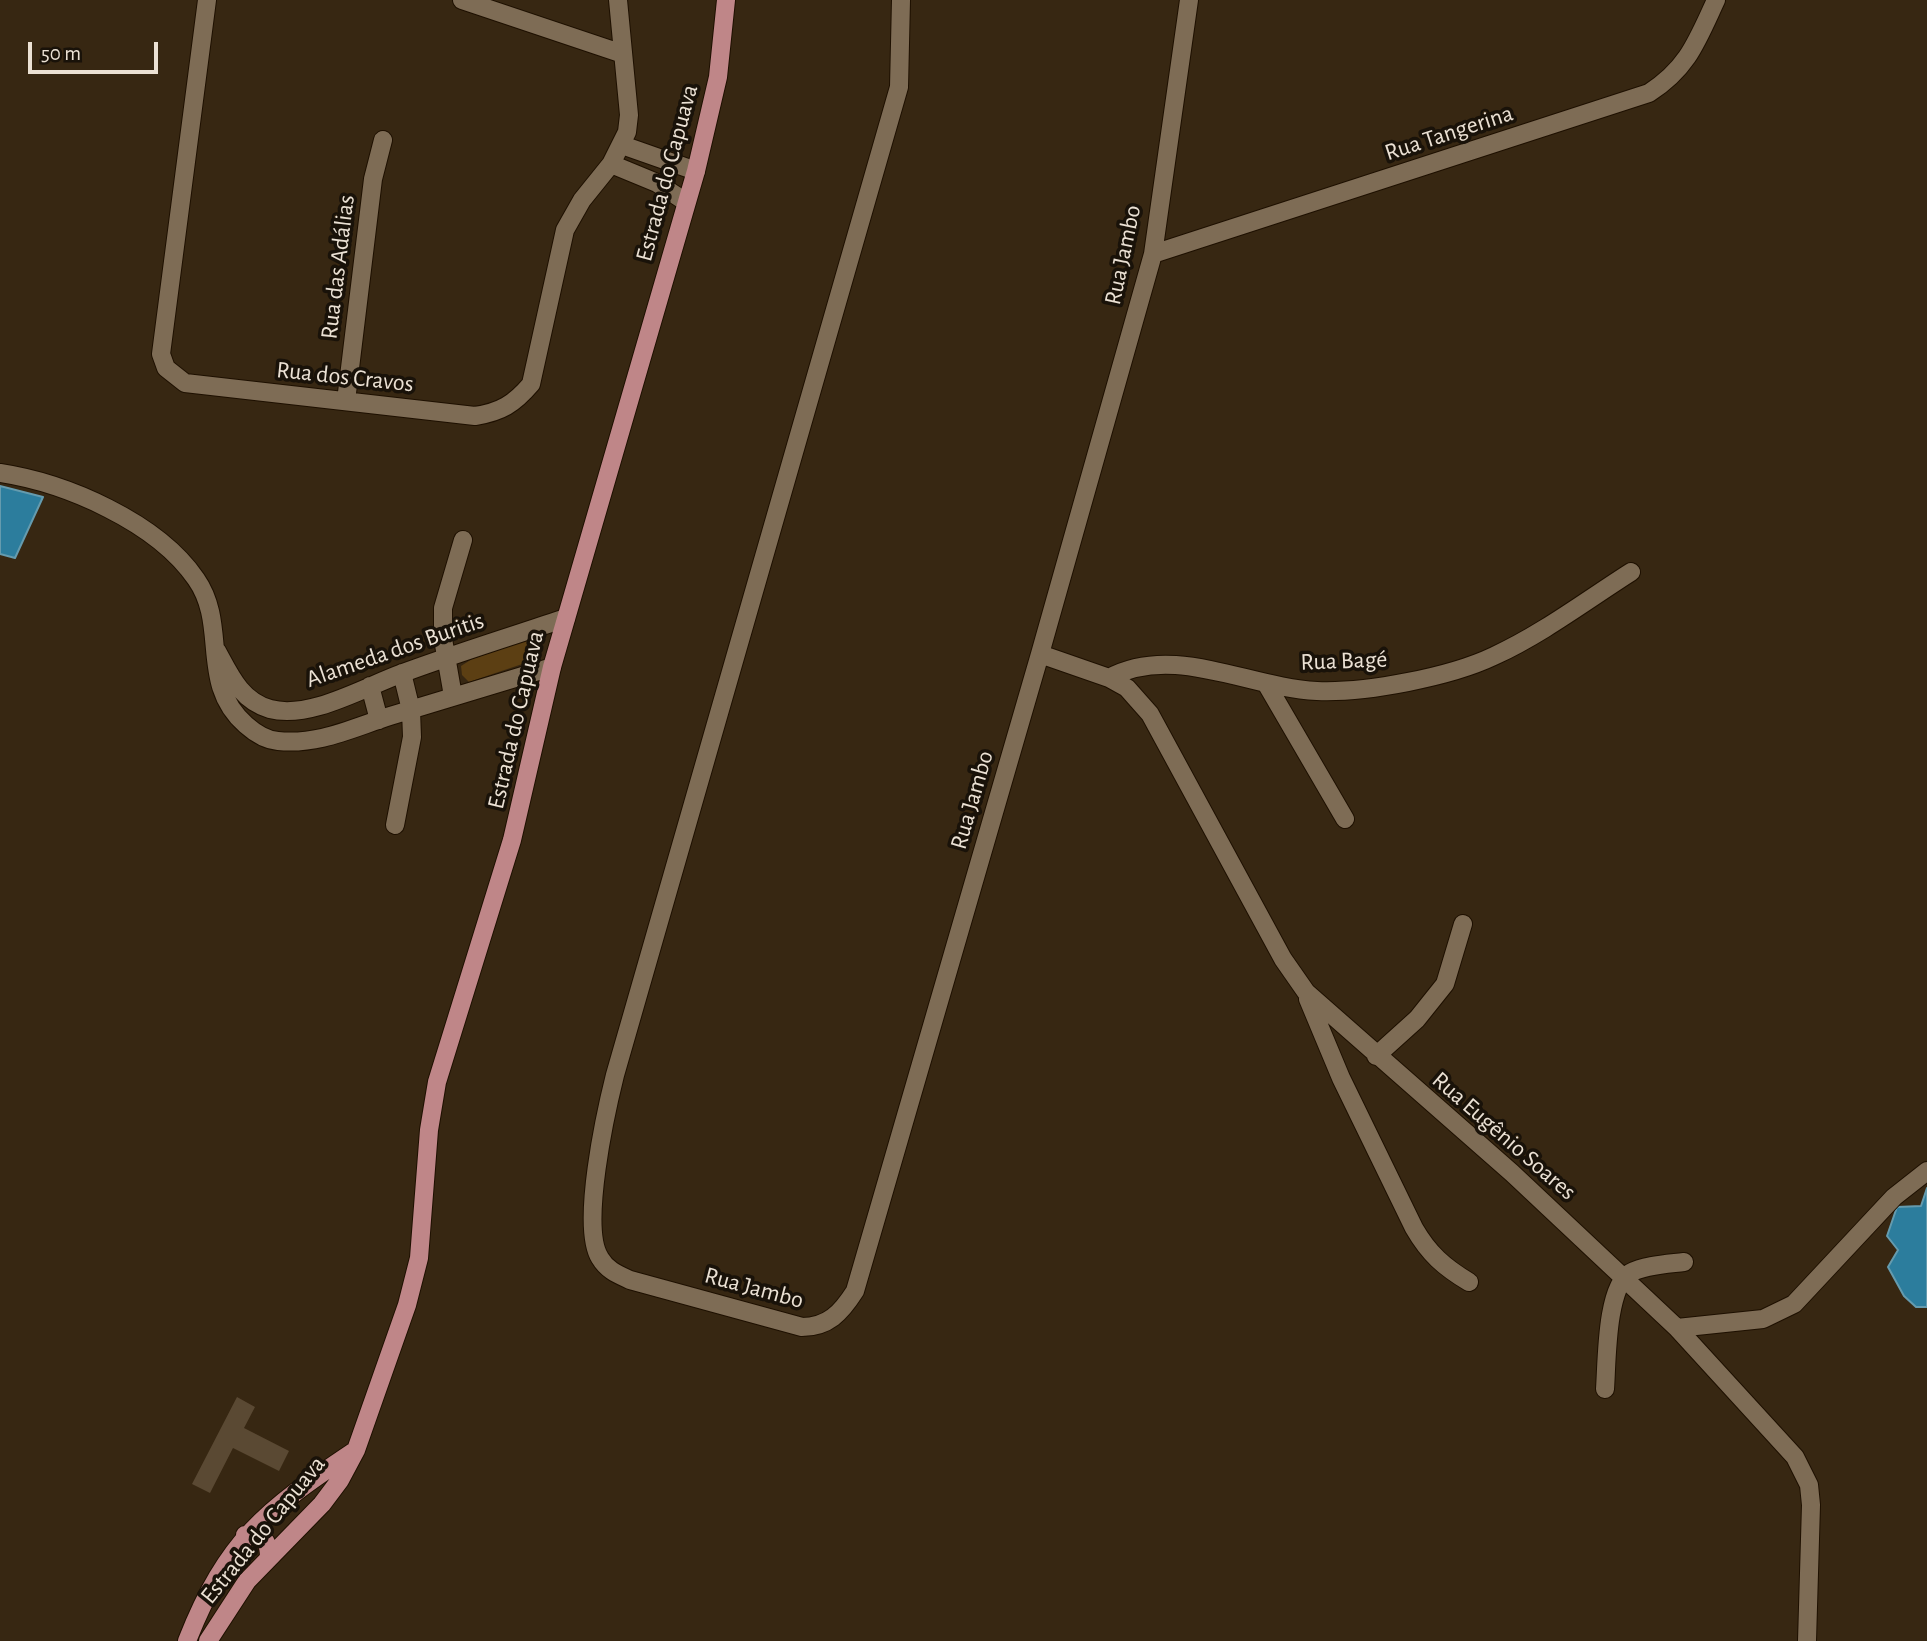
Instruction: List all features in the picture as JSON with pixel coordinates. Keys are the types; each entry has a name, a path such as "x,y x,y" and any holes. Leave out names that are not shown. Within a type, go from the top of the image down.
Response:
{"main road":[{"name":"Estrada do Capuava","path":"208,1641 227,1608 269,1558 322,1504 356,1450 415,1278 429,1130 437,1082 512,841 552,667 696,171 718,77 726,0"},
{"name":"Estrada do Capuava","path":"187,1641 209,1592 245,1535 291,1493 356,1450"},
{"path":"245,1535 264,1538 268,1542 269,1558"}],"street":[{"name":"Rua dos Cravos","path":"208,0 161,355 166,369 185,383 475,416 498,412 516,402 531,384 565,230 582,200 611,164 622,145 629,115 618,0"},
{"path":"462,0 623,54"},
{"name":"Rua Jambo","path":"901,0 899,87 615,1075 601,1133 594,1244 598,1256 610,1271 630,1280 802,1327 818,1327 845,1307 855,1291 1153,254 1189,0"},
{"name":"Rua Tangerina","path":"1153,254 1649,93 1670,79 1684,64 1716,0"},
{"name":"Rua das Adálias","path":"345,401 373,179 383,140"},
{"path":"622,145 696,171"},
{"path":"611,164 657,183 686,202"},
{"path":"0,473 76,493 126,519 173,552 197,580 210,617 220,692 233,713 257,735 275,741 318,741 453,696 552,667"},
{"path":"453,696 446,659 443,608 463,540"},
{"name":"Rua Bagé","path":"1109,678 1142,665 1159,664 1228,675 1267,685 1318,691 1407,683 1494,657 1631,572"},
{"name":"Alameda dos Buritis","path":"216,648 236,687 252,701 270,709 292,710 323,704 402,673 566,618"},
{"path":"1040,654 1109,678"},
{"path":"395,825 411,752 411,710 402,673"},
{"name":"Rua Eugênio Soares","path":"1109,678 1127,688 1150,714 1283,959 1306,992 1512,1173 1677,1328 1775,1432 1795,1457 1810,1485 1807,1641"},
{"path":"1267,685 1345,819"},
{"path":"370,686 379,720"},
{"path":"1376,1056 1417,1019 1445,984 1463,924"},
{"path":"1306,992 1329,1053 1414,1228 1428,1252 1445,1268 1469,1282"},
{"path":"1677,1328 1763,1319 1794,1304 1894,1197 1927,1171"},
{"path":"1605,1388 1613,1306 1622,1278 1633,1271 1684,1262"}],"shaded area":[{"path":"537,637 542,647 537,659 469,682 462,675 461,666 472,659"}],"water":[{"path":"0,486 43,497 15,558 0,554"},
{"path":"1927,1188 1927,1307 1916,1307 1904,1296 1888,1267 1898,1250 1887,1236 1897,1207 1921,1206"}],"building":[{"path":"237,1397 255,1407 244,1428 289,1451 279,1471 233,1448 210,1493 192,1484"}]}
